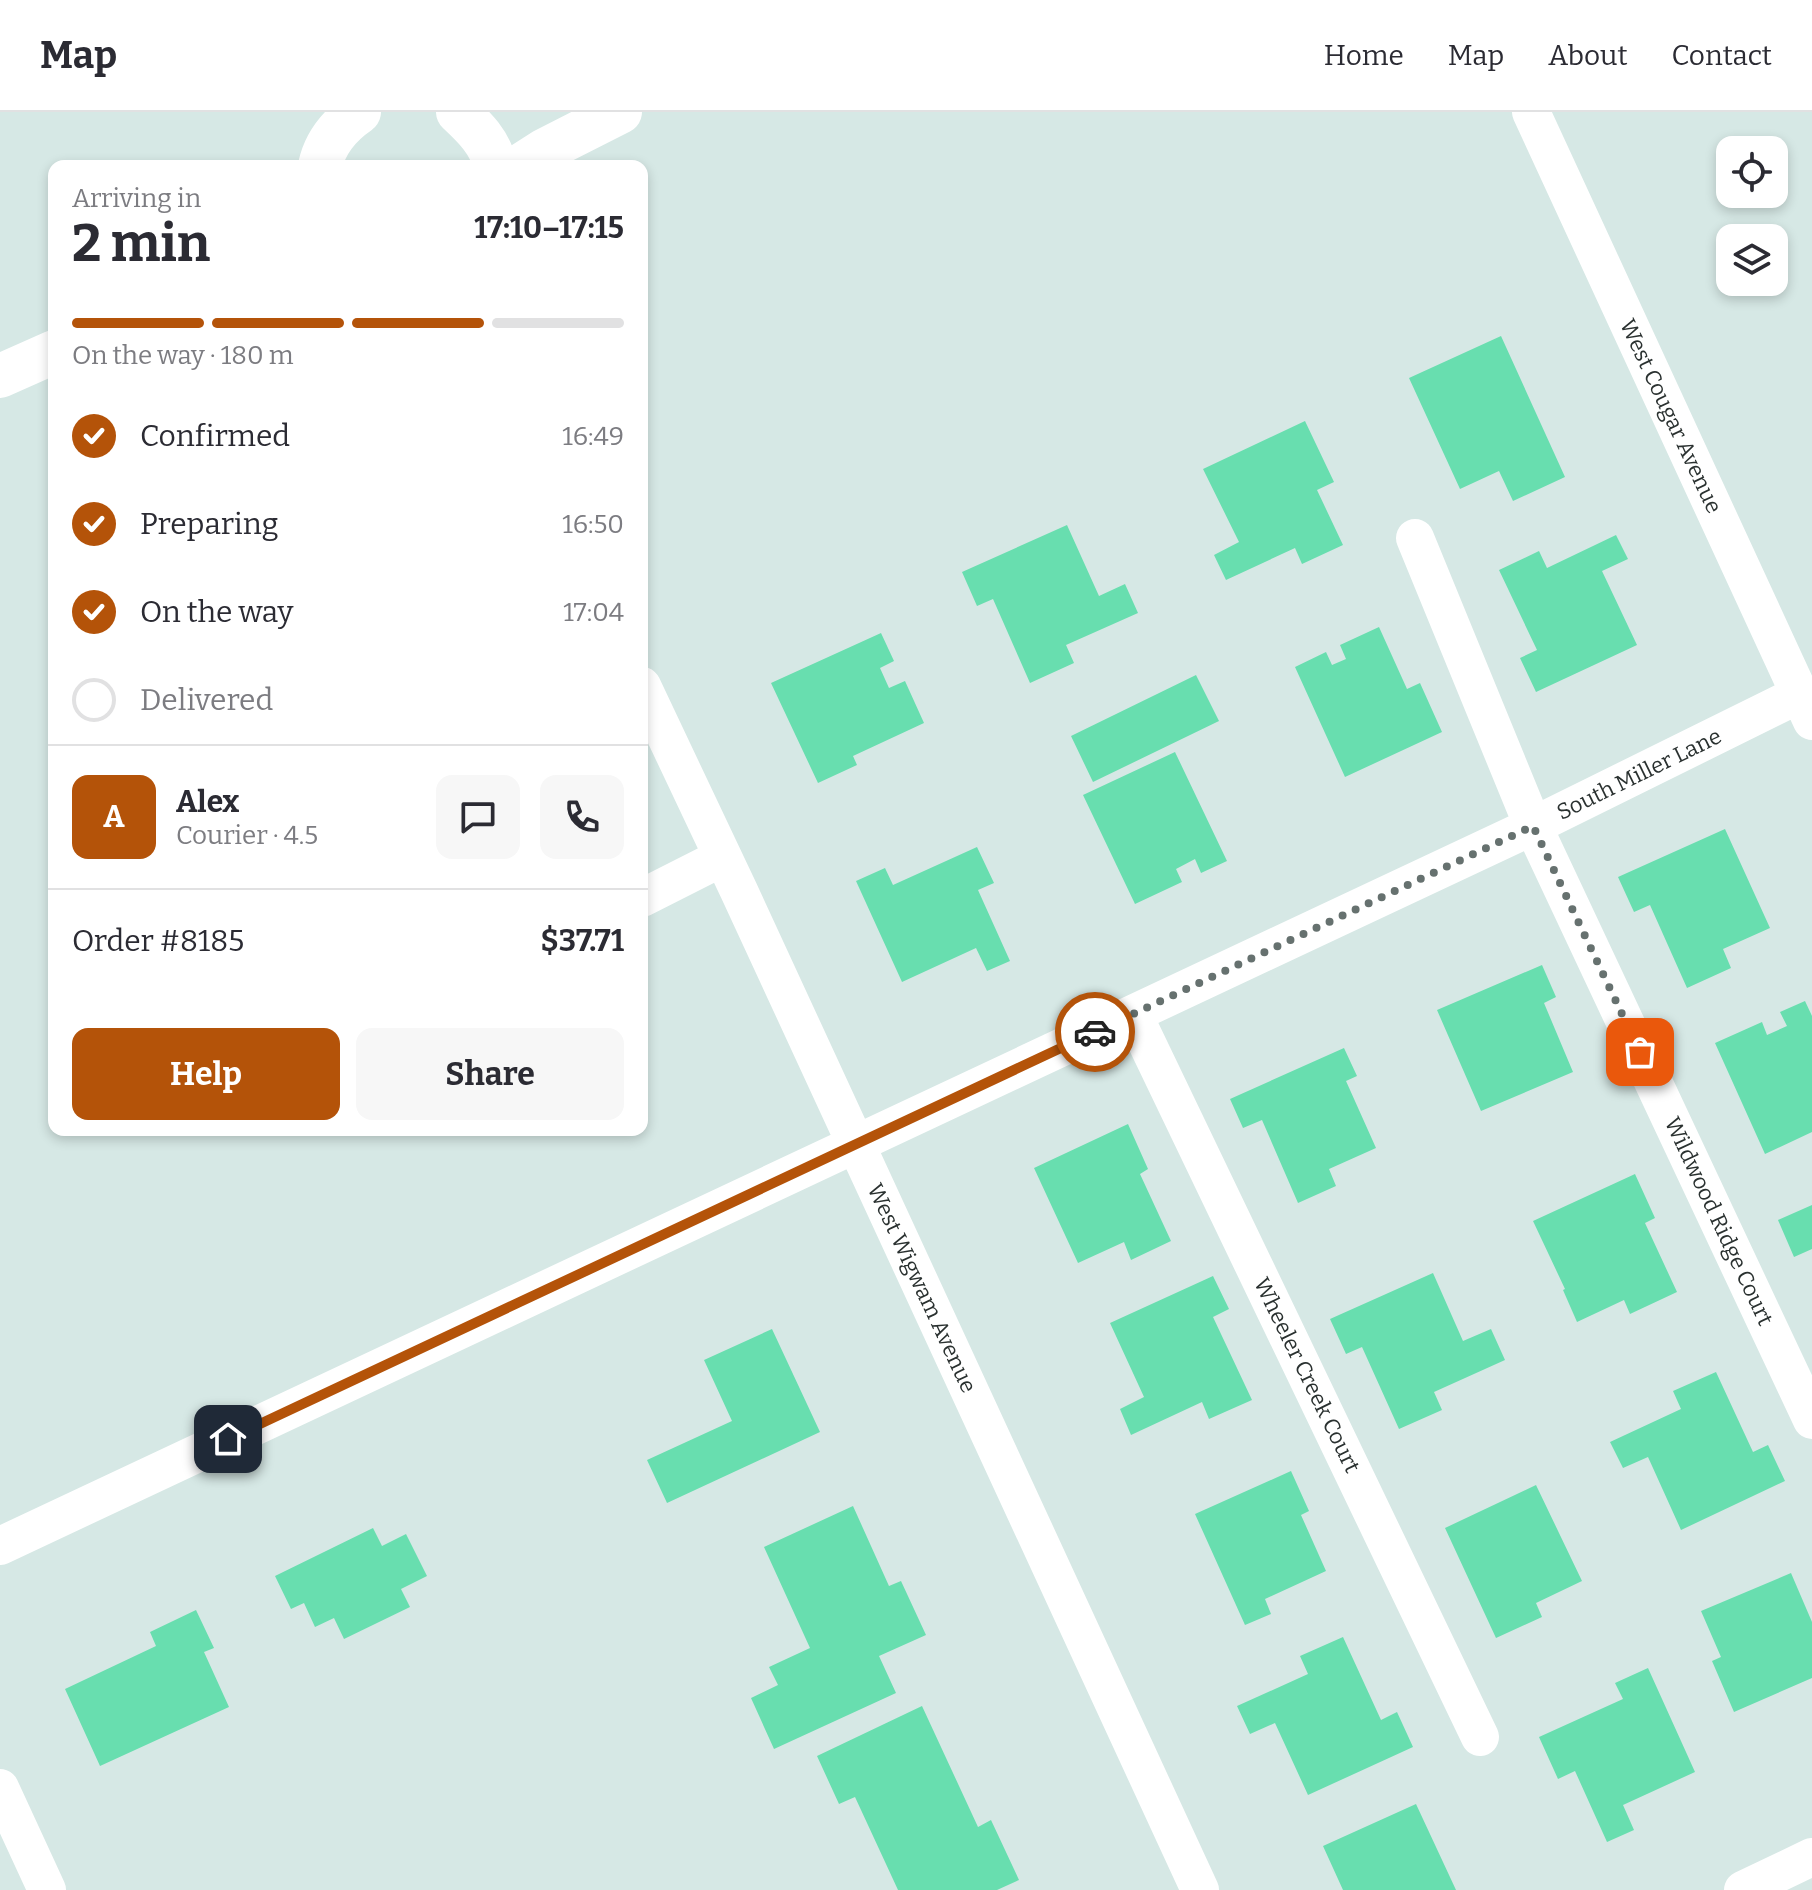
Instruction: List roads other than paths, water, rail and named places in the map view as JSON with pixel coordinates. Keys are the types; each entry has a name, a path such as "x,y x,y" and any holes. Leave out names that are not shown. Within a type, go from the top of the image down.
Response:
{"main road":[{"path":"458,112 479,132 494,160"},
{"path":"477,112 490,112"},
{"path":"529,160 620,112"},
{"path":"0,376 48,355"}],"street":[{"name":"West Cougar Avenue","path":"1531,112 1806,708"},
{"name":"Wildwood Ridge Court","path":"1415,538 1533,826 1812,1420"},
{"name":"West Wigwam Avenue","path":"648,703 723,857 1200,1890"},
{"name":"South Miller Lane","path":"0,1546 1533,826 1806,708"},
{"path":"648,895 723,857"},
{"name":"Wheeler Creek Court","path":"1133,1014 1480,1737"},
{"path":"0,1788 47,1890"},
{"path":"1743,1890 1812,1857"}]}
